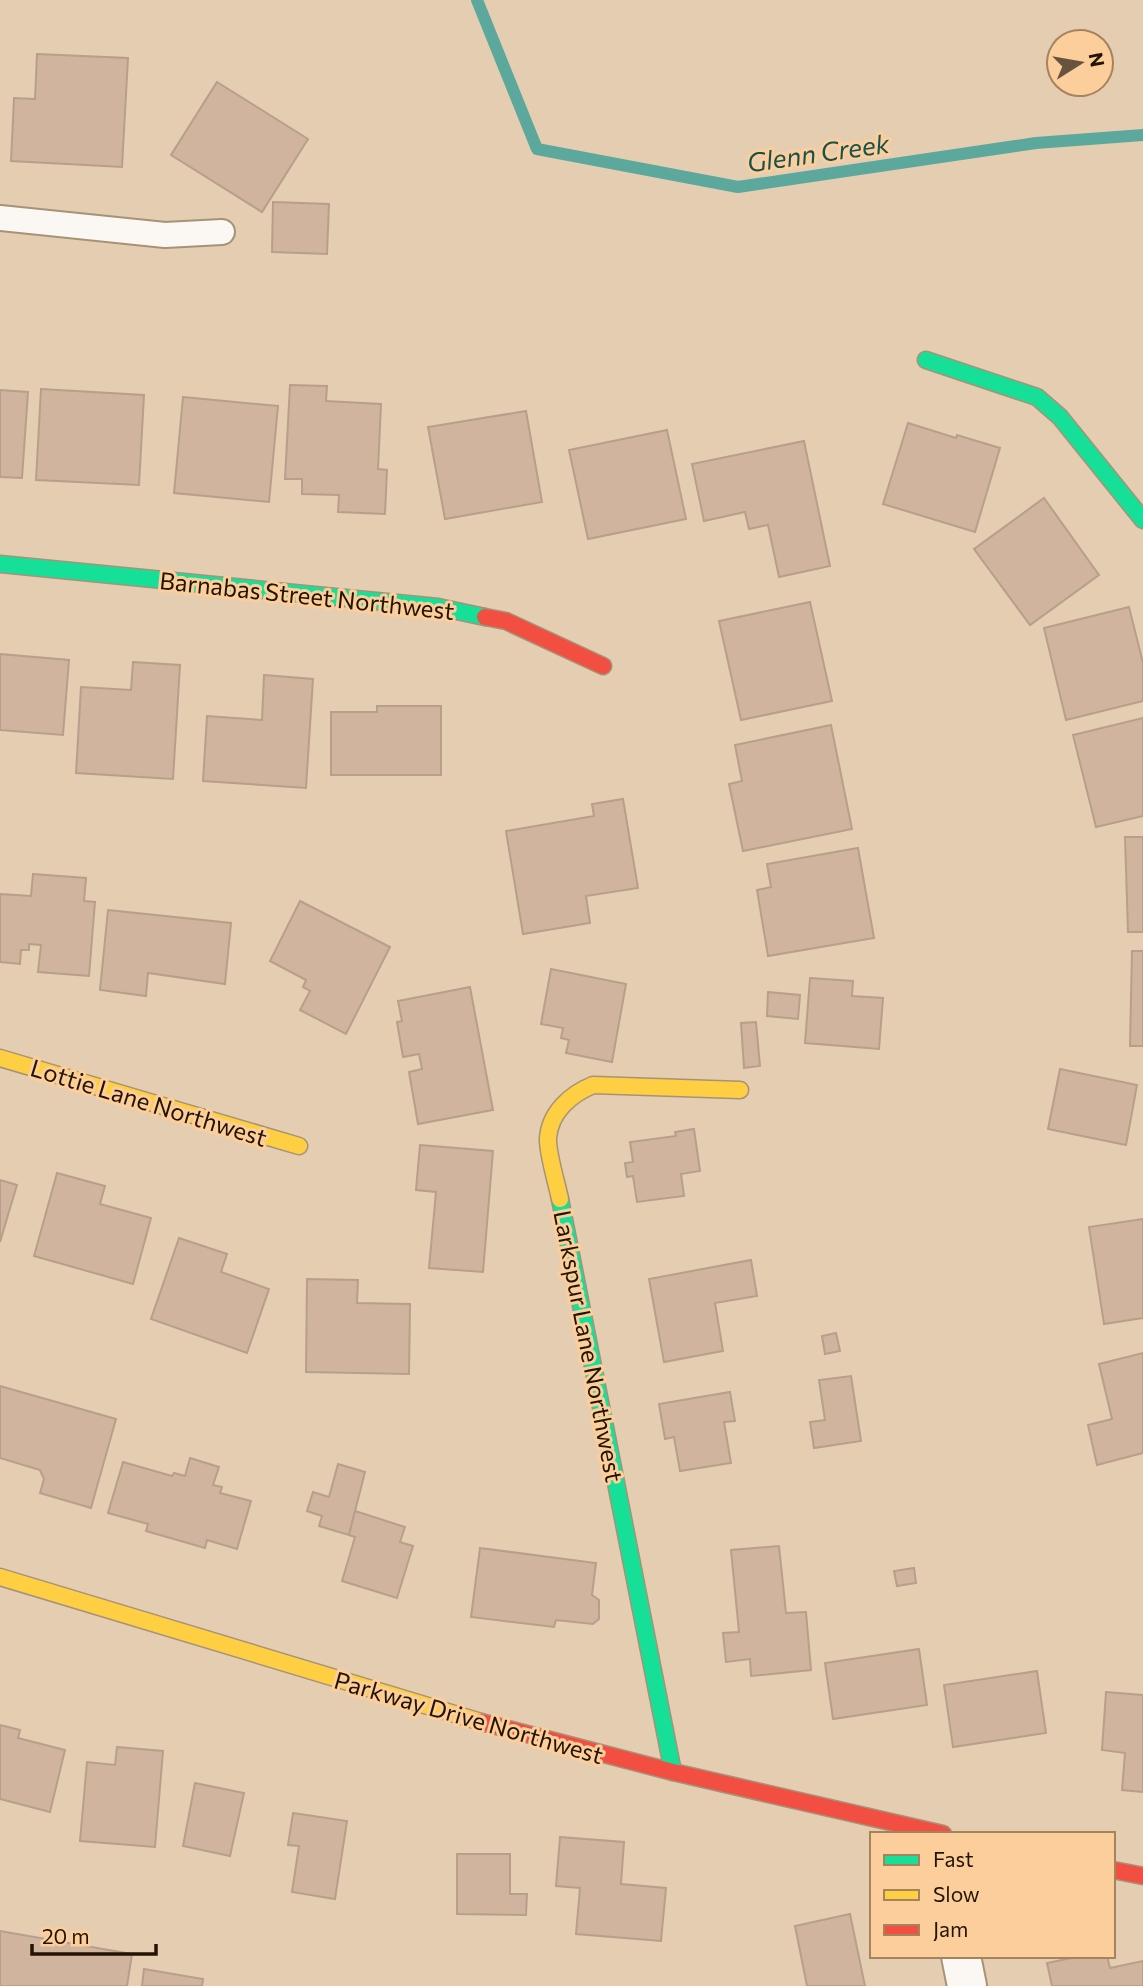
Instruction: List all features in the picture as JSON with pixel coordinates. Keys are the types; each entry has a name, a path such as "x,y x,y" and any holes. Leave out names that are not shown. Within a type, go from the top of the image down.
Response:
{"street":[{"path":"926,360 1037,397 1060,417 1143,520"},
{"name":"Barnabas Street Northwest","path":"0,564 438,607 506,621 603,666"},
{"name":"Lottie Lane Northwest","path":"0,1058 299,1146"},
{"name":"Larkspur Lane Northwest","path":"673,1772 548,1138 557,1109 573,1093 593,1085 740,1090"},
{"name":"Parkway Drive Northwest","path":"0,1577 513,1732 934,1832"},
{"path":"1115,1870 1143,1876"},
{"path":"961,1958 967,1986"}],"lane":[{"path":"0,218 165,235 222,232"}],"building":[{"path":"37,54 128,58 122,167 11,161 14,98 35,99"},
{"path":"217,82 308,139 262,212 171,155"},
{"path":"273,202 329,204 327,254 272,252"},
{"path":"290,385 327,386 326,401 381,404 378,469 387,470 385,514 338,512 339,495 302,494 302,479 285,479"},
{"path":"41,389 144,395 139,485 36,480"},
{"path":"0,390 28,392 22,478 0,477"},
{"path":"183,397 278,406 269,502 174,493"},
{"path":"526,411 542,502 445,519 428,427"},
{"path":"908,423 1000,448 975,532 883,504"},
{"path":"667,430 686,519 588,539 569,450"},
{"path":"804,441 830,566 779,577 768,525 749,529 745,512 704,521 692,464"},
{"path":"1044,498 1099,575 1030,625 974,549"},
{"path":"810,602 832,701 741,720 719,621"},
{"path":"1129,607 1143,663 1143,701 1066,720 1044,628"},
{"path":"0,654 69,660 63,735 0,730"},
{"path":"133,662 180,665 173,779 76,773 81,687 131,690"},
{"path":"264,675 313,679 306,788 203,781 207,716 262,720"},
{"path":"377,706 441,706 441,775 331,775 331,712 377,712"},
{"path":"1143,718 1143,816 1096,827 1073,735"},
{"path":"831,725 852,829 743,851 729,784 742,781 735,745"},
{"path":"623,799 638,888 586,896 590,923 523,934 506,831 594,816 592,804"},
{"path":"1125,837 1143,837 1143,932 1128,932"},
{"path":"858,848 874,938 768,956 757,890 771,887 767,864"},
{"path":"33,874 86,878 84,901 95,902 89,976 38,972 41,945 29,944 29,950 21,950 20,964 0,962 0,894 31,896"},
{"path":"300,901 390,947 346,1034 300,1010 310,991 303,987 306,980 270,961"},
{"path":"108,910 231,923 225,984 148,973 146,996 100,990"},
{"path":"1132,951 1143,951 1143,1046 1130,1046"},
{"path":"551,969 626,984 612,1062 566,1053 569,1040 561,1038 563,1028 541,1024"},
{"path":"810,978 853,981 852,996 883,998 879,1049 805,1043"},
{"path":"470,987 493,1110 418,1124 409,1072 422,1069 419,1054 403,1057 397,1022 402,1021 398,1001"},
{"path":"768,992 800,995 798,1019 767,1016"},
{"path":"756,1022 760,1066 744,1068 741,1023"},
{"path":"1060,1069 1137,1085 1126,1145 1048,1129"},
{"path":"694,1129 700,1171 681,1174 684,1196 637,1202 633,1176 627,1177 625,1163 633,1162 630,1142 676,1136 675,1132"},
{"path":"420,1145 493,1151 483,1272 429,1268 436,1192 416,1190"},
{"path":"57,1173 105,1186 100,1204 151,1218 133,1284 34,1256"},
{"path":"0,1180 17,1185 0,1242"},
{"path":"1143,1219 1143,1318 1104,1324 1089,1227"},
{"path":"179,1238 227,1254 221,1272 269,1289 247,1353 151,1319"},
{"path":"751,1260 757,1296 715,1303 723,1351 664,1362 649,1279"},
{"path":"307,1279 358,1280 357,1303 410,1304 409,1374 306,1372"},
{"path":"836,1333 840,1351 825,1354 822,1336"},
{"path":"1143,1353 1143,1453 1097,1465 1088,1425 1112,1419 1099,1364"},
{"path":"851,1376 861,1441 814,1448 810,1422 825,1420 819,1380"},
{"path":"0,1386 116,1419 91,1508 40,1493 44,1479 40,1470 0,1458"},
{"path":"730,1392 735,1421 724,1422 731,1463 680,1471 674,1437 665,1439 659,1404"},
{"path":"190,1458 219,1467 213,1485 222,1487 220,1493 251,1501 237,1549 207,1540 205,1548 146,1531 148,1524 108,1513 123,1462 172,1476 174,1473 185,1476"},
{"path":"338,1464 365,1472 349,1535 319,1526 322,1516 307,1511 313,1492 329,1497"},
{"path":"355,1511 405,1527 400,1542 413,1546 397,1598 342,1581 355,1537 349,1535"},
{"path":"779,1546 786,1613 806,1612 811,1670 751,1676 750,1659 726,1662 723,1633 739,1632 731,1550"},
{"path":"480,1548 596,1563 592,1595 599,1600 599,1619 593,1624 556,1620 554,1627 471,1617"},
{"path":"914,1568 916,1583 897,1586 894,1571"},
{"path":"919,1649 927,1705 833,1719 825,1663"},
{"path":"1037,1671 1046,1733 953,1747 944,1685"},
{"path":"1106,1692 1143,1695 1143,1792 1122,1790 1125,1753 1102,1750"},
{"path":"0,1725 20,1730 18,1738 65,1750 50,1812 0,1799"},
{"path":"117,1747 163,1751 155,1847 80,1841 87,1762 115,1765"},
{"path":"195,1783 244,1793 230,1856 183,1846"},
{"path":"293,1813 347,1821 335,1899 292,1892 299,1846 288,1845"},
{"path":"560,1837 624,1842 621,1884 666,1888 661,1941 576,1934 580,1888 556,1886"},
{"path":"457,1854 510,1854 510,1894 527,1894 526,1915 457,1914"},
{"path":"850,1914 865,1986 807,1986 795,1926"},
{"path":"0,1931 132,1954 127,1986 0,1986"},
{"path":"1071,1958 1108,1958 1110,1968 1143,1961 1143,1986 1052,1986 1047,1963"},
{"path":"144,1969 203,1979 202,1986 142,1986"}],"waterway":[{"name":"Glenn Creek","path":"477,0 537,149 738,187 1036,143 1143,135"}],"traffic: fast":[{"path":"926,360 1037,397 1060,417 1143,520"},
{"path":"0,564 438,607 485,617"},
{"path":"560,1199 673,1772"}],"traffic: slow":[{"path":"0,1058 299,1146"},
{"path":"560,1199 548,1138 557,1112 577,1093 593,1085 740,1090"},
{"path":"0,1577 481,1722"}],"traffic: jam":[{"path":"485,617 506,621 603,666"},
{"path":"481,1722 673,1772 934,1832"},
{"path":"1115,1870 1143,1876"}]}
